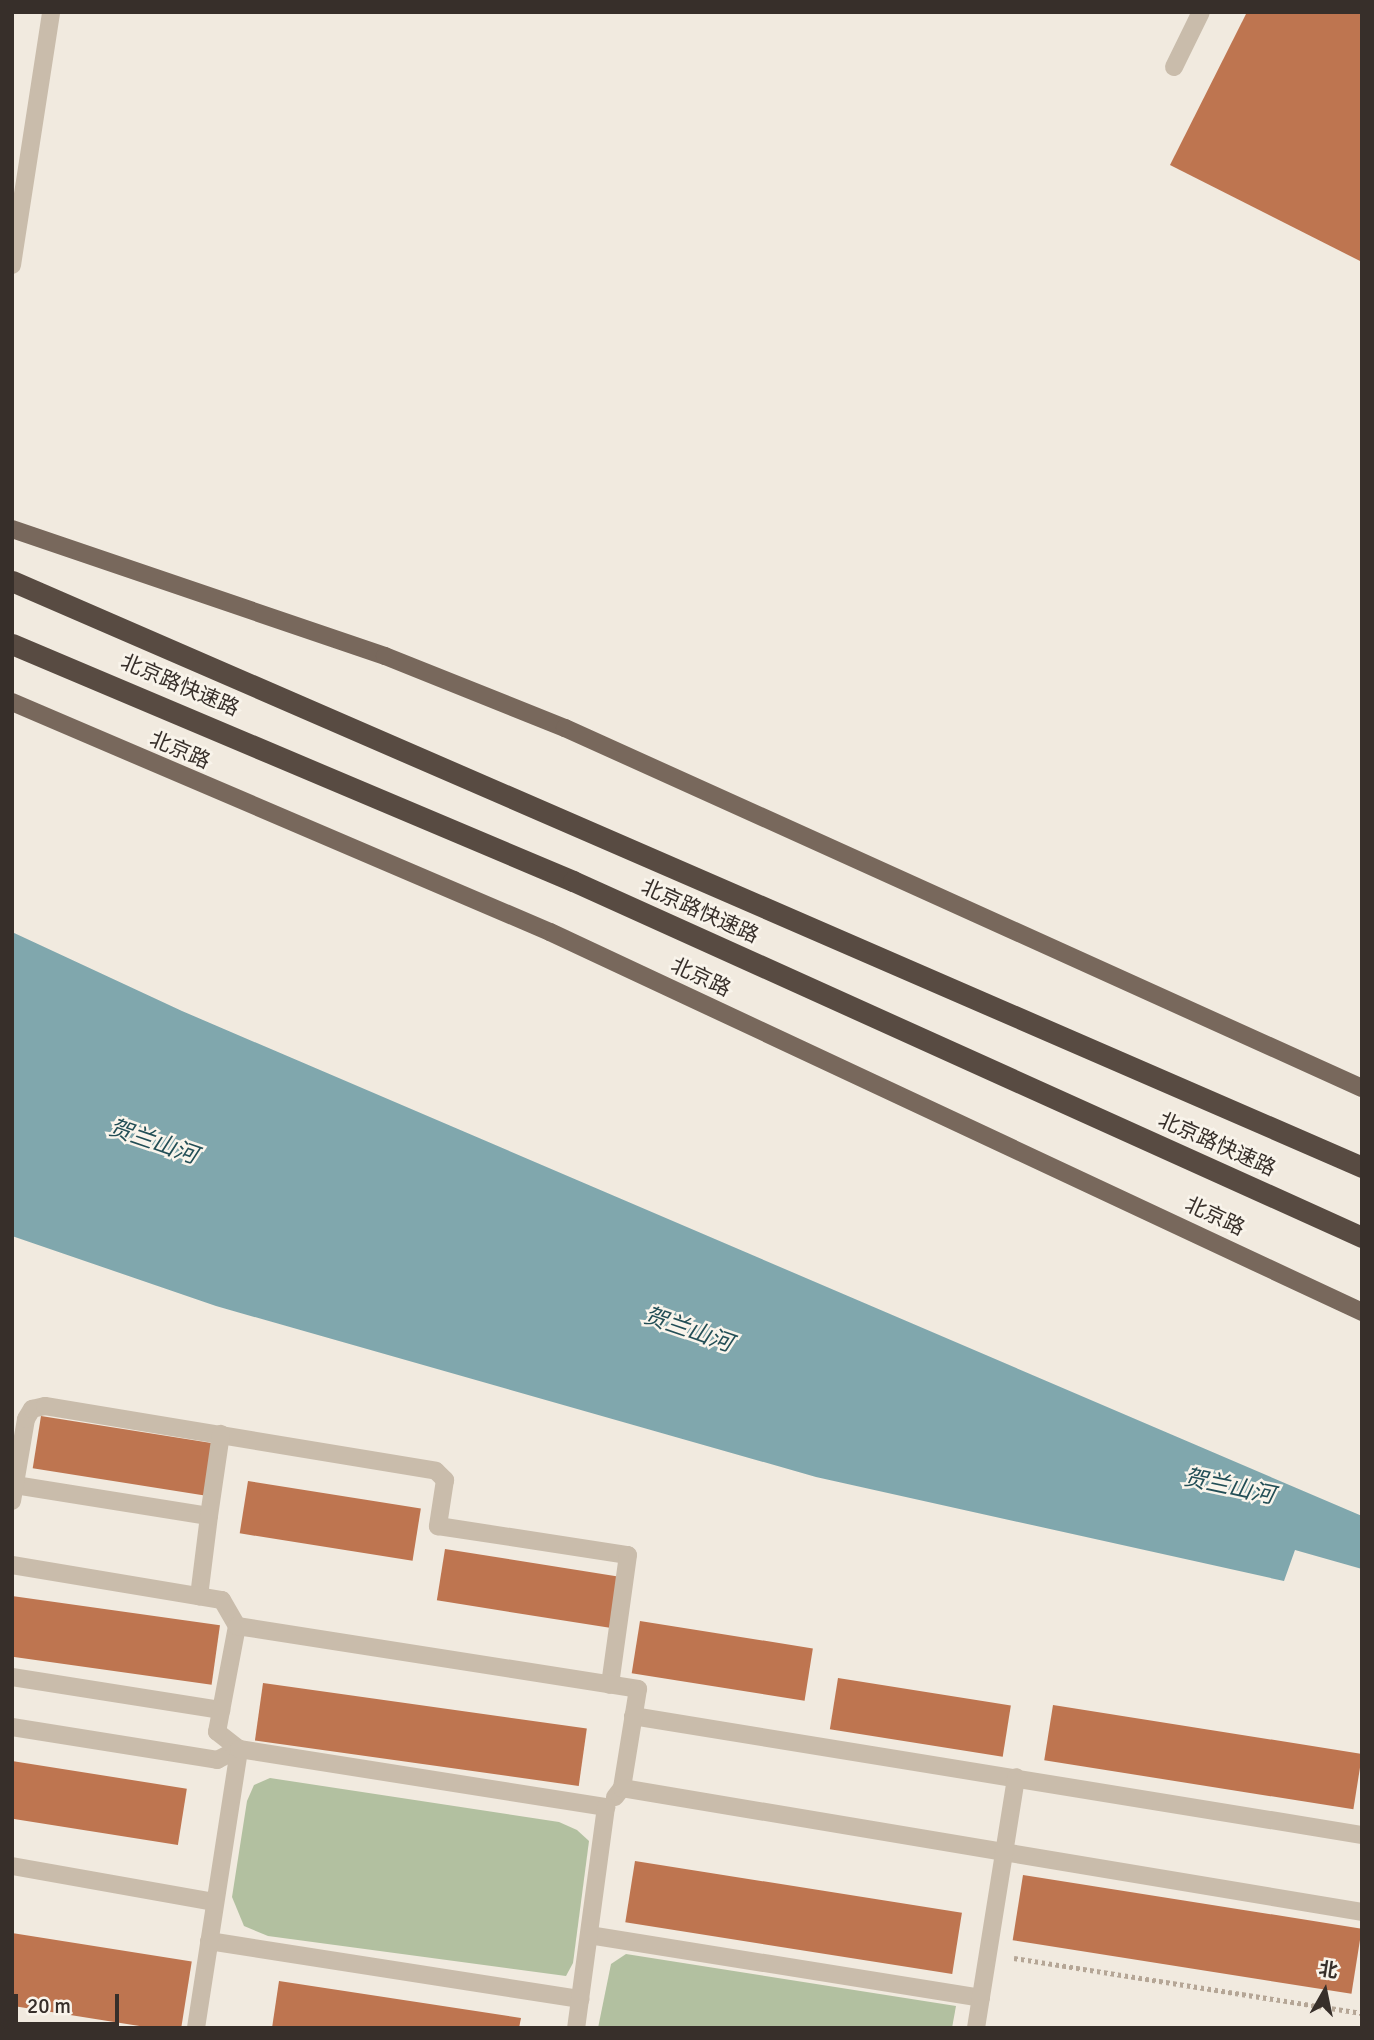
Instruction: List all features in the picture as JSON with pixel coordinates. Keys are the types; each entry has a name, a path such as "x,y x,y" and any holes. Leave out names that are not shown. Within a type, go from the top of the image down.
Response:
{"highway":[{"name":"北京路快速路","path":"12,581 1362,1167"},
{"name":"北京路快速路","path":"12,644 573,881 1362,1237"}],"main road":[{"path":"12,528 385,656 565,728 1362,1088"},
{"name":"北京路","path":"12,702 550,932 1362,1312"}],"street":[{"path":"12,265 51,12"},
{"path":"1174,67 1201,12"},
{"path":"209,1516 14,1493 26,1419 32,1409 45,1406 436,1471 445,1480 438,1525 628,1555 610,1685"},
{"path":"199,1596 221,1434"},
{"path":"12,1565 222,1600 236,1626 217,1732 239,1749 606,1807"},
{"path":"236,1626 638,1689 622,1788 606,1807 576,2028"},
{"path":"12,1677 221,1710"},
{"path":"634,1716 1362,1835"},
{"path":"12,1727 217,1760 239,1749"},
{"path":"196,2028 239,1749"},
{"path":"979,2027 981,1998 1016,1777"},
{"path":"622,1788 1362,1912"},
{"path":"12,1866 215,1902"},
{"path":"589,1935 981,1998"},
{"path":"209,1941 580,1999"}],"path":[{"path":"988,1954 1362,2013"}],"green space":[{"path":"270,1778 559,1822 577,1830 589,1841 573,1963 566,1976 268,1936 244,1926 232,1897 247,1801 254,1785"},
{"path":"626,1954 956,2006 952,2028 598,2028 611,1964"}],"water":[{"name":"贺兰山河","path":"12,932 182,1011 1362,1516 1362,1569 1295,1550 1284,1581 816,1477 216,1306 12,1236"}],"building":[{"path":"1247,12 1362,12 1362,262 1170,165"},
{"path":"41,1416 213,1443 205,1496 33,1468"},
{"path":"248,1481 421,1508 413,1561 240,1533"},
{"path":"445,1549 618,1576 610,1628 437,1600"},
{"path":"12,1596 220,1625 212,1685 12,1657"},
{"path":"640,1621 813,1648 805,1701 632,1673"},
{"path":"838,1678 1011,1705 1003,1757 830,1729"},
{"path":"263,1683 587,1729 579,1786 255,1740"},
{"path":"1053,1705 1362,1754 1353,1809 1044,1760"},
{"path":"12,1761 187,1789 178,1845 12,1819"},
{"path":"635,1861 962,1913 952,1974 625,1922"},
{"path":"1023,1875 1362,1929 1351,1994 1013,1940"},
{"path":"12,1933 192,1961 181,2028 152,2028 12,2006"},
{"path":"279,1981 521,2018 519,2028 272,2028"}]}
